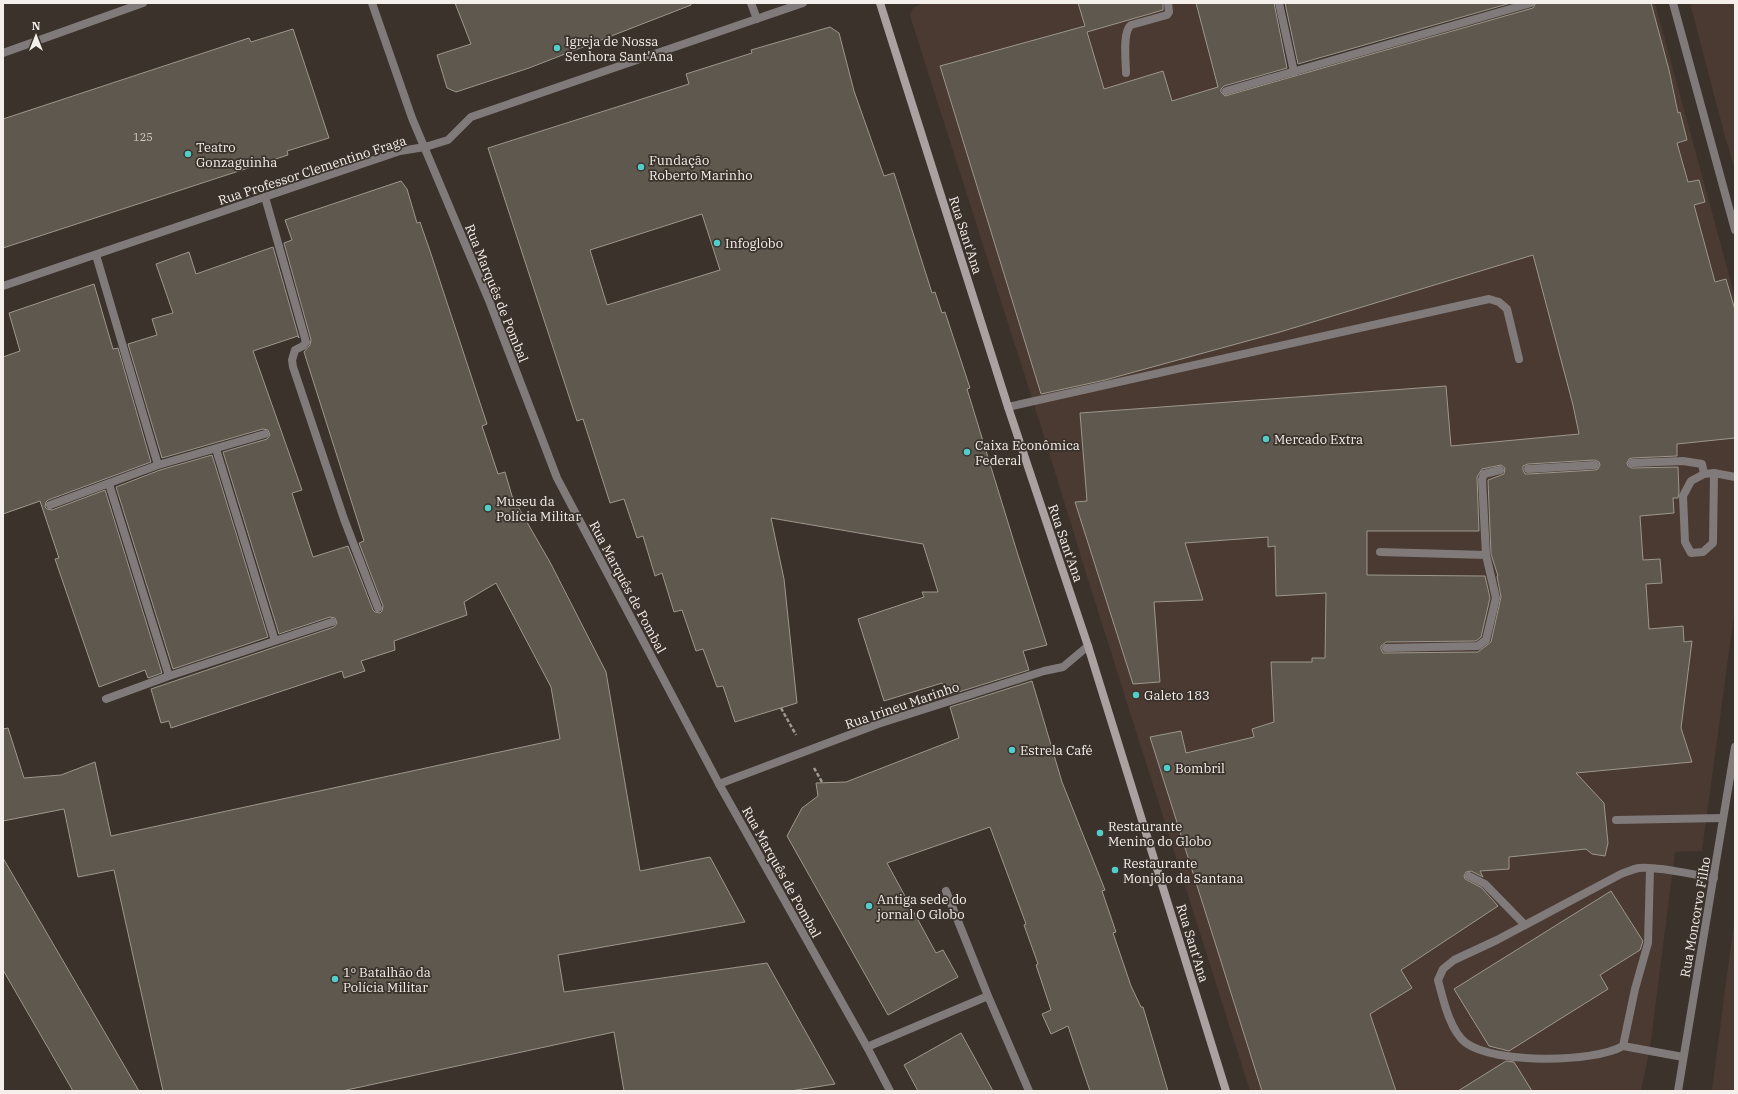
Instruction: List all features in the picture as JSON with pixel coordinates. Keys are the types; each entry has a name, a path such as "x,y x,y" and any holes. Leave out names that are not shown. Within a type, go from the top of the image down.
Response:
{"main road":[{"name":"Rua Sant'Ana","path":"880,3 1008,407 1088,646 1226,1091"}],"street":[{"path":"3,53 143,3"},
{"name":"Rua Marquês de Pombal","path":"372,3 412,118 490,302 557,478 719,784 867,1047 890,1091"},
{"path":"751,3 757,19"},
{"name":"Rua Professor Clementino Fraga","path":"3,286 400,151 425,147 448,140 472,117 803,3"},
{"path":"1126,73 1125,36 1128,28 1131,25 1167,15 1169,12 1168,3"},
{"path":"1279,3 1294,72"},
{"path":"1226,91 1531,3"},
{"path":"1673,3 1735,230"},
{"path":"265,197 306,342 303,346 295,350 292,360 293,368 344,519 378,608"},
{"path":"96,255 158,465"},
{"path":"1008,407 1489,299 1499,302 1507,309 1519,359"},
{"path":"50,505 158,465 266,434"},
{"path":"216,449 275,641"},
{"path":"1632,463 1683,461 1702,464 1704,474"},
{"path":"1528,469 1595,465"},
{"path":"1386,648 1478,646 1483,644 1486,640 1496,598 1486,556 1482,479 1484,474 1500,470"},
{"path":"1714,473 1713,543 1703,552 1691,553 1685,542 1683,496 1691,481 1704,474 1714,473 1735,477"},
{"path":"109,484 169,676"},
{"path":"1380,552 1486,556"},
{"path":"106,699 169,676 332,622"},
{"name":"Rua Irineu Marinho","path":"719,784 878,724 1044,671 1063,667 1088,646"},
{"name":"Rua Moncorvo Filho","path":"1678,1091 1735,746"},
{"path":"1616,820 1723,818"},
{"path":"1683,1057 1623,1046 1614,1052 1599,1055 1540,1060 1494,1054 1466,1043 1455,1029 1448,1013 1438,980 1443,969 1454,960 1525,925 1621,874 1639,868 1714,878"},
{"path":"1623,1046 1635,989 1648,943 1650,869"},
{"path":"1469,876 1485,884 1525,925"},
{"path":"946,891 988,996 1029,1091"},
{"path":"867,1047 988,996"}],"shaded area":[{"path":"923,3 1269,3 1218,82 1222,95 1523,3 1655,3 1735,297 1735,607 1702,851 1675,852 1650,1048 1641,1091 1250,1091 911,19 910,14 913,8"},
{"path":"1690,3 1735,3 1735,171 1724,133"},
{"path":"1735,916 1735,1091 1712,1091 1727,974"}],"building":[{"path":"455,3 691,3 691,5 529,68 456,92 447,88 437,55 471,44"},
{"path":"1078,3 1163,3 1163,10 1087,32 1104,89 1163,71 1172,101 1218,87 1196,3 1274,3 1287,68 1224,86 1221,89 1221,92 1225,96 1533,8 1536,3 1651,3 1669,70 1678,113 1680,112 1687,140 1677,143 1688,182 1699,180 1705,202 1694,205 1715,282 1726,279 1735,310 1735,438 1677,444 1677,456 1632,458 1629,459 1627,463 1628,466 1632,468 1678,467 1679,492 1678,498 1673,498 1674,513 1640,516 1643,560 1660,559 1662,583 1646,584 1649,629 1683,626 1684,642 1692,641 1681,728 1692,762 1576,773 1604,803 1608,843 1605,856 1592,854 1586,849 1509,857 1509,869 1480,871 1483,877 1471,871 1466,872 1464,876 1465,879 1482,888 1498,906 1401,970 1412,988 1370,1014 1396,1091 1262,1091 1150,737 1181,731 1186,753 1254,737 1252,729 1274,722 1271,662 1312,662 1312,658 1325,658 1326,593 1276,596 1275,546 1268,547 1268,537 1185,543 1203,600 1154,602 1160,682 1133,684 1075,502 1087,501 1080,413 1446,386 1451,446 1579,434 1573,405 1533,255 1280,332 1105,380 1041,394 940,66 1085,26","holes":["1595,460 1599,462 1600,465 1598,469 1595,470 1528,474 1525,474 1523,470 1523,466 1528,464","1501,465 1505,468 1504,474 1488,480 1491,554 1498,576 1501,597 1491,642 1478,652 1383,653 1381,646 1386,642 1476,641 1481,637 1490,598 1485,576 1367,575 1367,531 1479,531 1477,477 1482,469"]},
{"path":"1285,3 1511,3 1298,64"},
{"path":"830,27 839,33 854,91 884,176 894,173 932,293 935,292 942,313 945,312 970,388 967,389 1047,645 1023,651 1029,670 946,696 942,683 884,701 858,619 924,597 922,592 938,592 923,544 771,518 784,579 797,703 735,722 723,686 717,687 703,649 696,651 682,610 674,612 662,573 655,576 643,536 637,538 624,499 610,503 583,419 577,421 488,148 689,84 686,74 752,53 751,50","holes":["702,214 720,270 607,305 590,250"]},
{"path":"293,29 329,138 287,151 288,155 3,248 3,119 249,38 251,42"},
{"path":"401,181 407,189 417,223 420,222 430,251 487,424 482,426 498,474 505,472 512,496 551,564 606,672 640,871 710,857 745,922 558,955 564,992 767,963 835,1084 790,1091 624,1091 614,1032 342,1091 163,1091 114,870 78,877 64,809 3,821 3,729 8,728 24,778 61,775 95,762 111,836 560,739 551,687 496,583 464,602 467,615 394,641 395,650 361,661 365,671 344,678 342,671 171,728 169,721 161,723 151,689 334,627 337,623 335,618 330,617 279,634 223,452 267,439 270,435 268,430 263,429 162,458 128,344 157,335 152,319 173,313 156,264 189,252 196,274 273,247 299,338 298,336 253,351 302,490 292,493 313,557 348,546 373,610 380,613 383,606 359,543 364,541 304,352 310,345 311,340 284,243 292,240 285,220"},
{"path":"94,284 113,349 118,348 151,462 48,500 45,507 52,510 105,490 162,673 148,678 145,670 99,687 55,559 59,558 40,501 3,514 3,357 20,351 9,313"},
{"path":"212,455 268,637 173,669 116,487 160,470"},
{"path":"1032,681 1062,782 1105,890 1102,891 1116,932 1113,933 1131,986 1141,1007 1143,1007 1168,1091 1090,1091 1068,1026 1051,1034 1042,1014 1051,1010 1036,965 1038,964 1024,925 1026,924 990,827 887,863 936,953 943,950 958,977 888,1015 787,836 802,808 818,796 816,783 846,782 959,738 950,707"},
{"path":"3,858 139,1091 73,1091 3,970"},
{"path":"1611,891 1643,941 1640,950 1600,975 1608,989 1509,1051 1489,1046 1454,989"},
{"path":"961,1033 993,1091 918,1091 904,1065"},
{"path":"1506,1061 1514,1062 1532,1091 1458,1091"}],"place":[{"name":"Igreja de Nossa Senhora Sant'Ana","path":"557,48"},
{"name":"Teatro Gonzaguinha","path":"188,154"},
{"name":"Fundação Roberto Marinho","path":"641,167"},
{"name":"Infoglobo","path":"717,243"},
{"name":"Mercado Extra","path":"1266,439"},
{"name":"Caixa Econômica Federal","path":"967,452"},
{"name":"Museu da Polícia Militar","path":"488,508"},
{"name":"Galeto 183","path":"1136,695"},
{"name":"Estrela Café","path":"1012,750"},
{"name":"Bombril","path":"1167,768"},
{"name":"Restaurante Menino do Globo","path":"1100,833"},
{"name":"Restaurante Monjolo da Santana","path":"1115,870"},
{"name":"Antiga sede do jornal O Globo","path":"869,906"},
{"name":"1º Batalhão da Polícia Militar","path":"335,979"}]}
